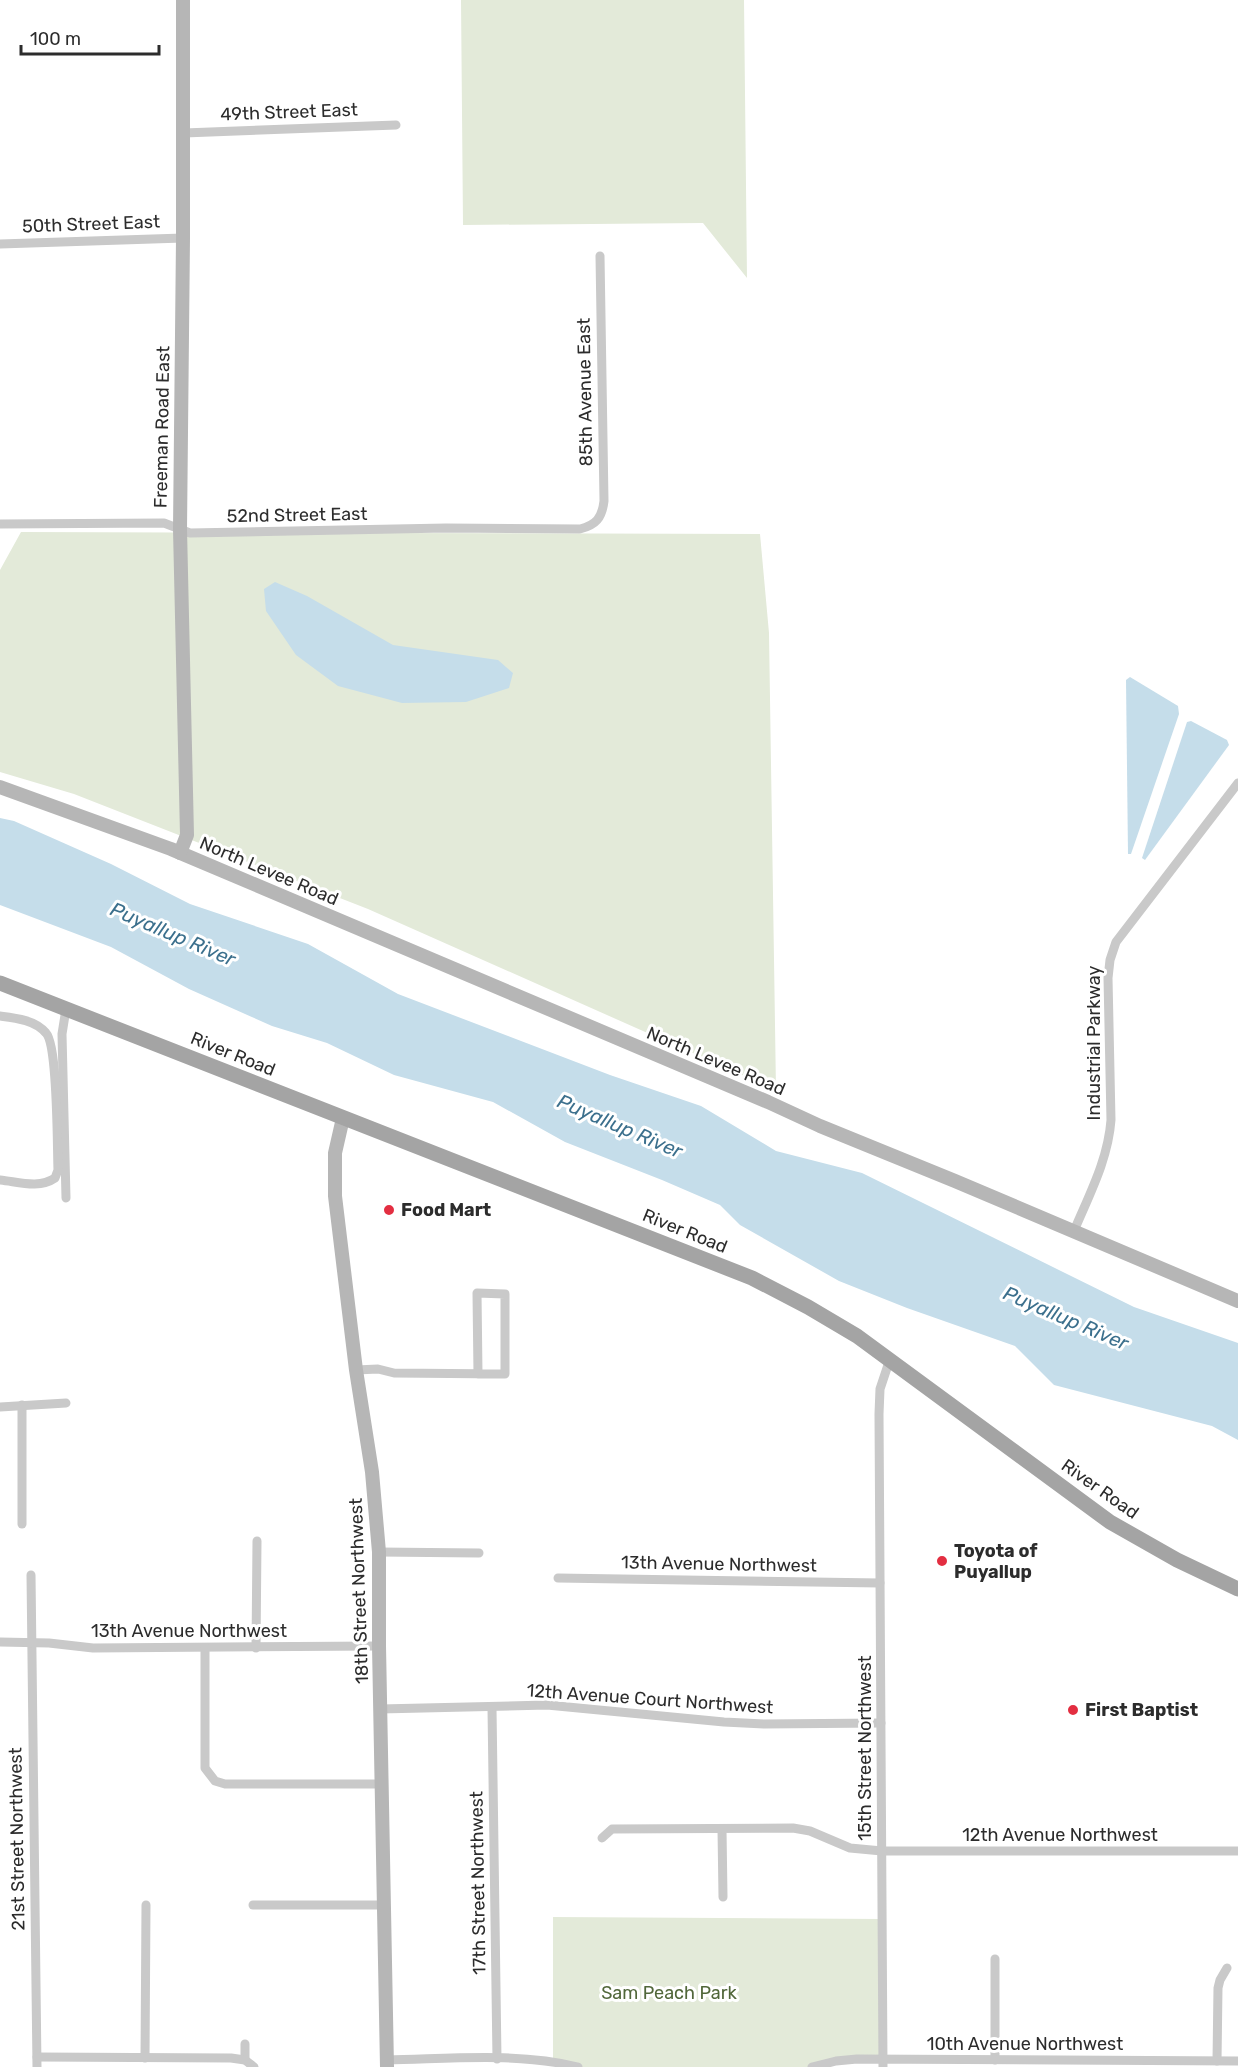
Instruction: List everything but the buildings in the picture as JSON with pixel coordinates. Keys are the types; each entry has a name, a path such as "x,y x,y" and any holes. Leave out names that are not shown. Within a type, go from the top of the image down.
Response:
{"main road":[{"name":"River Road","path":"0,983 752,1278 830,1320 890,1359 1110,1522 1177,1560 1238,1588"}],"street":[{"name":"Freeman Road East","path":"180,853 187,836 180,529 183,0"},
{"name":"49th Street East","path":"184,133 396,125"},
{"name":"50th Street East","path":"0,244 183,238"},
{"name":"85th Avenue East","path":"594,524 600,518 604,501 600,256"},
{"name":"52nd Street East","path":"0,524 164,523 190,533 446,528 580,529 594,524"},
{"name":"Industrial Parkway","path":"1074,1231 1106,1154 1110,1137 1108,978 1110,960 1116,942 1238,783"},
{"name":"North Levee Road","path":"0,787 180,853 1238,1301"},
{"path":"66,1009 62,1034 66,1198"},
{"path":"0,1016 33,1023 46,1032 51,1040 54,1058 58,1170 56,1178 38,1185 0,1180"},
{"name":"18th Street Northwest","path":"343,1118 335,1153 334,1196 356,1370 370,1456 379,1552 387,2064"},
{"path":"356,1370 378,1369 394,1373 478,1374 505,1374 505,1294 477,1293 478,1374"},
{"name":"15th Street Northwest","path":"883,2063 879,1430 880,1389 890,1359"},
{"path":"0,1407 66,1403"},
{"path":"22,1405 22,1524"},
{"path":"256,1648 257,1541"},
{"path":"379,1552 479,1553"},
{"name":"21st Street Northwest","path":"31,1575 37,2062"},
{"name":"13th Avenue Northwest","path":"558,1578 880,1583"},
{"name":"13th Avenue Northwest","path":"0,1642 56,1644 80,1648 379,1646"},
{"path":"205,1648 205,1768 215,1781 225,1784 381,1784"},
{"name":"12th Avenue Court Northwest","path":"380,1709 547,1705 764,1724 881,1723"},
{"name":"17th Street Northwest","path":"492,1707 497,2059"},
{"name":"12th Avenue Northwest","path":"602,1838 612,1829 793,1828 810,1831 850,1848 882,1851 1238,1851"},
{"path":"722,1829 723,1897"},
{"path":"146,1905 146,2058"},
{"path":"253,1905 384,1905"},
{"path":"995,1959 995,2060"},
{"path":"1217,2061 1218,1988 1227,1968"},
{"path":"245,2044 245,2060"},
{"path":"37,2062 231,2058 245,2060 254,2067"},
{"path":"387,2064 497,2059 539,2060 578,2067"},
{"name":"10th Avenue Northwest","path":"813,2067 836,2061 883,2063 995,2060 1170,2064 1238,2061"}],"green space":[{"path":"461,0 744,0 747,278 703,223 463,225"},
{"path":"21,532 760,534 769,633 776,1090 368,909 74,794 0,772 0,570"},
{"name":"Sam Peach Park","path":"553,1917 882,1919 883,2059 812,2067 578,2067 553,2062"}],"water":[{"path":"275,582 307,596 393,645 498,660 513,673 509,688 466,702 402,703 338,686 296,655 266,611 264,589"},
{"path":"1130,677 1178,706 1179,714 1131,854 1128,854 1126,680"},
{"path":"1191,721 1227,740 1229,745 1145,860 1142,858 1187,722"},
{"name":"Puyallup River","path":"0,818 14,821 111,864 190,904 308,944 398,994 610,1075 701,1106 776,1151 862,1173 1134,1307 1238,1343 1238,1440 1212,1426 1054,1385 1015,1346 839,1281 740,1225 720,1205 565,1142 493,1102 394,1075 327,1043 272,1026 189,989 111,947 0,905"}],"place":[{"name":"Food Mart","path":"389,1210"},
{"name":"Toyota of Puyallup","path":"942,1561"},
{"name":"First Baptist","path":"1073,1710"}]}
